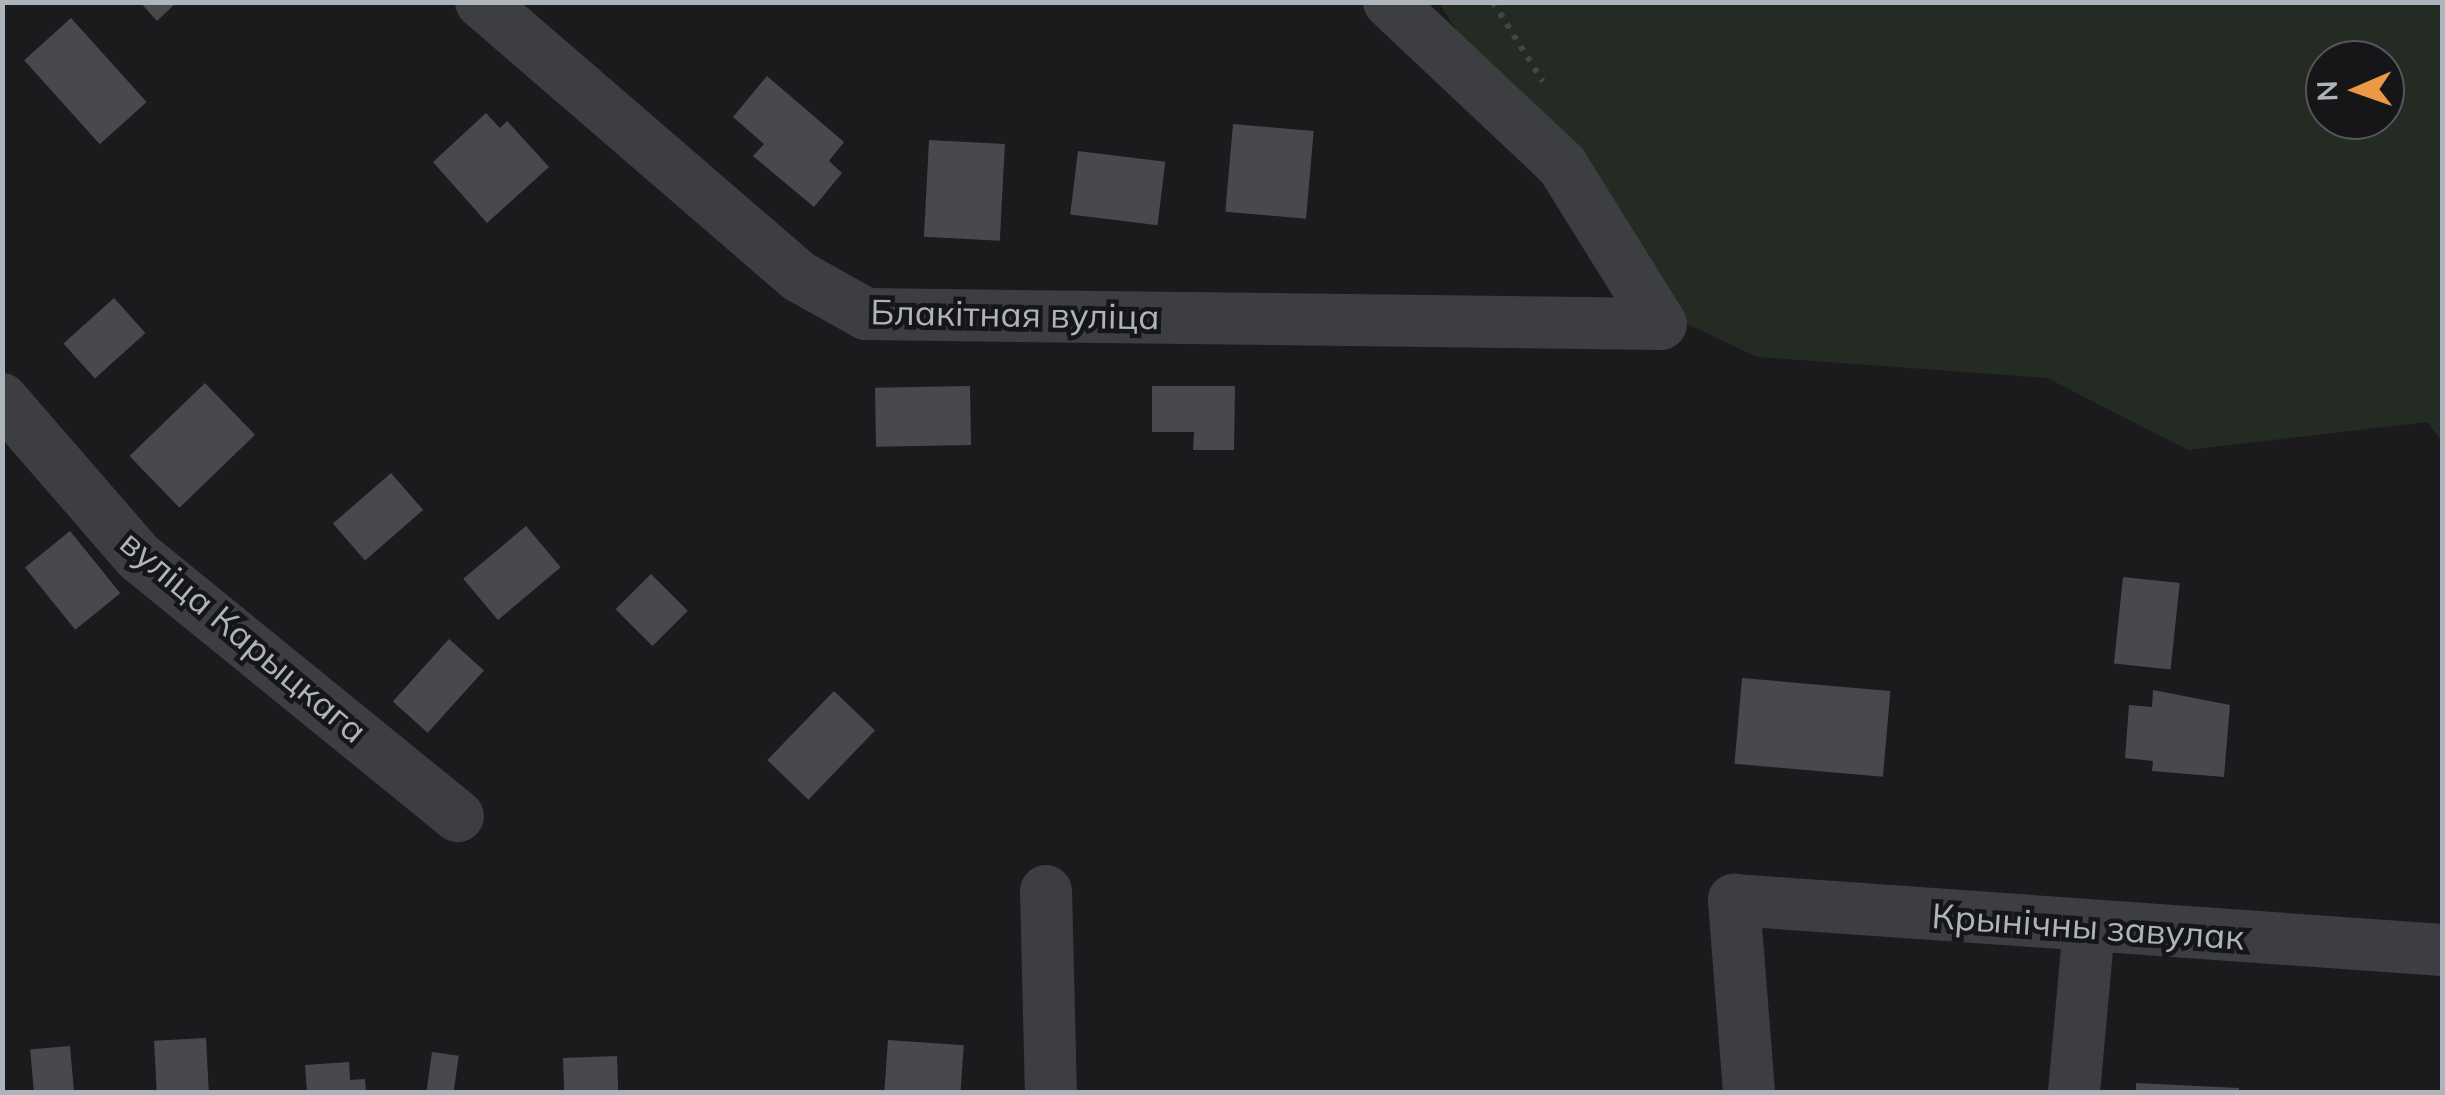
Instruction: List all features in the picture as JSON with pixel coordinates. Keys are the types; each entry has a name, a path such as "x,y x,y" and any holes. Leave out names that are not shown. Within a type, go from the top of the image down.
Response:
{"street":[{"name":"Блакітная вуліца","path":"480,2 800,277 866,314 1661,324 1562,165 1390,2"},
{"name":"вуліца Карыцкага","path":"2,399 139,557 458,816"},
{"path":"1046,891 1051,1092"},
{"name":"Крынічны завулак","path":"1748,1092 1734,900 2442,950"},
{"path":"2074,1092 2089,928"}],"shaded area":[{"path":"1439,3 2442,3 2442,442 2427,422 2188,450 2047,378 1757,357 1628,296"}],"building":[{"path":"140,2 177,2 157,21"},
{"path":"71,18 147,102 100,144 24,60"},
{"path":"767,76 844,142 829,161 842,173 814,207 753,156 764,144 733,117"},
{"path":"486,113 500,128 507,121 549,167 487,223 433,162"},
{"path":"1233,124 1314,131 1306,219 1225,212"},
{"path":"929,140 1005,144 1000,241 924,237"},
{"path":"1078,151 1165,162 1158,225 1070,215"},
{"path":"114,298 145,333 95,378 63,344"},
{"path":"205,383 255,435 179,508 129,456"},
{"path":"970,386 971,445 876,447 875,388"},
{"path":"1152,386 1235,386 1234,450 1193,450 1194,432 1152,432"},
{"path":"391,473 423,510 365,560 333,524"},
{"path":"526,526 561,567 498,620 463,579"},
{"path":"70,531 120,593 75,630 25,568"},
{"path":"651,574 688,611 652,646 616,609"},
{"path":"2123,577 2180,583 2171,669 2114,664"},
{"path":"449,639 484,670 428,733 393,701"},
{"path":"1742,678 1890,691 1883,777 1735,764"},
{"path":"2153,690 2230,705 2224,777 2152,771 2153,761 2125,758 2129,705 2152,707"},
{"path":"834,691 875,731 808,800 767,760"},
{"path":"206,1038 209,1092 157,1092 154,1041"},
{"path":"888,1040 964,1045 961,1092 884,1092"},
{"path":"70,1046 74,1092 34,1092 30,1049"},
{"path":"432,1052 459,1056 454,1092 426,1092"},
{"path":"617,1056 618,1092 564,1092 563,1058"},
{"path":"349,1062 350,1080 365,1079 366,1092 307,1092 305,1065"},
{"path":"2136,1083 2239,1088 2239,1092 2136,1092"}]}
